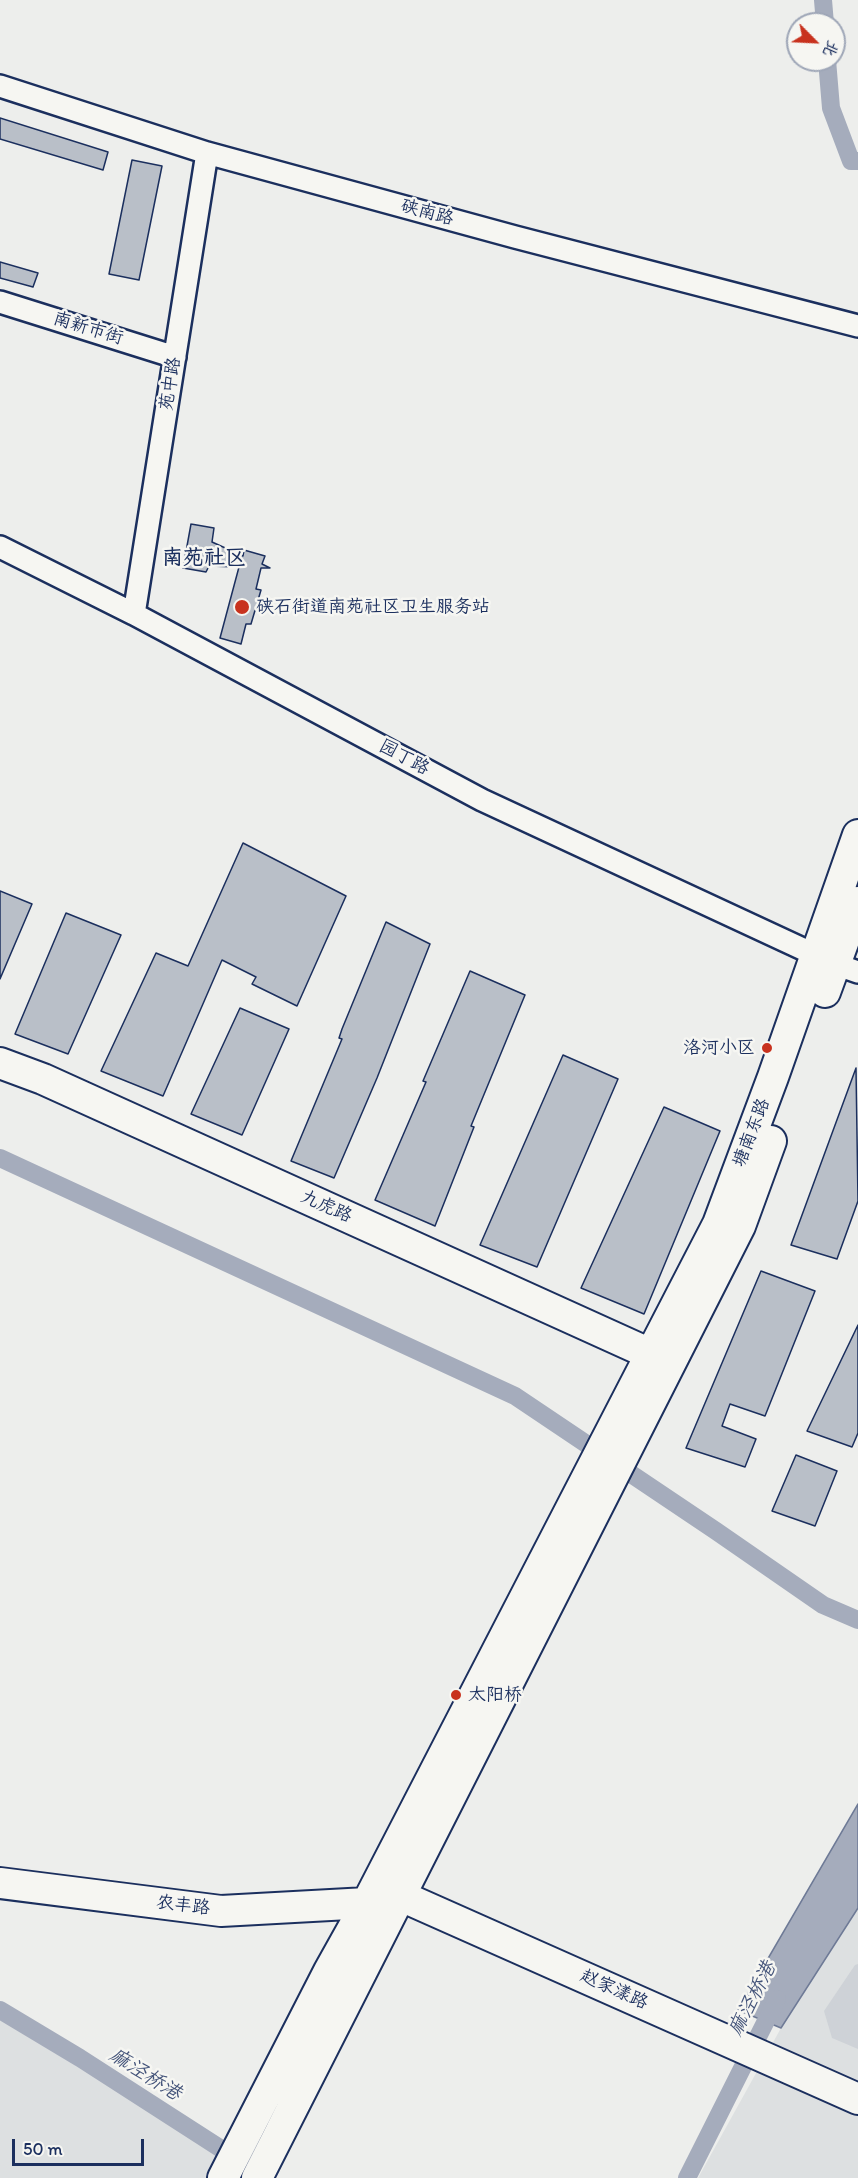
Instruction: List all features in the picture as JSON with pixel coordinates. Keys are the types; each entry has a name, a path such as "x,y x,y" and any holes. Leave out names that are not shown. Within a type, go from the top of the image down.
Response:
{"main road":[{"name":"塘南东路","path":"836,964 858,835"},
{"name":"塘南东路","path":"592,1494 661,1358 718,1224 836,964 858,902"},
{"name":"九虎路","path":"0,1064 43,1079 661,1358"},
{"path":"257,2178 401,1896 592,1494"},
{"path":"223,2178 329,1971 592,1494"},
{"name":"农丰路","path":"0,1883 221,1911 368,1903"},
{"path":"368,1903 401,1896"},
{"name":"赵家漾路","path":"401,1896 858,2099"}],"street":[{"name":"硖南路","path":"0,86 207,153 515,237 858,326"},
{"name":"苑中路","path":"134,614 207,153"},
{"name":"南新市街","path":"0,302 175,357"},
{"name":"园丁路","path":"0,547 134,614 482,800 836,964"}],"shaded area":[{"path":"858,1889 858,2178 698,2178 781,2028"},
{"path":"858,1964 858,2049 832,2038 824,2011 855,1965"},
{"path":"0,2010 276,2178 0,2178"}],"water":[{"path":"858,1804 858,1908 781,2028 738,2010"}],"building":[{"path":"0,118 108,152 103,170 0,139"},
{"path":"132,160 162,166 139,280 109,274"},
{"path":"0,262 38,273 33,287 0,278"},
{"path":"191,524 214,528 212,542 243,556 244,550 265,556 262,564 270,568 261,568 256,589 261,590 251,624 246,624 241,644 220,638 239,567 209,566 206,572 183,568"},
{"path":"243,843 346,896 297,1006 252,984 256,977 222,960 163,1096 101,1071 156,953 188,966"},
{"path":"0,891 32,904 0,979"},
{"path":"66,913 121,935 68,1054 15,1034"},
{"path":"386,922 430,944 377,1078 334,1178 291,1161 342,1039 339,1038 342,1029"},
{"path":"470,971 525,995 471,1126 474,1127 435,1226 375,1200 426,1082 423,1081"},
{"path":"240,1008 289,1029 242,1135 191,1114"},
{"path":"563,1055 618,1079 537,1267 480,1245"},
{"path":"856,1068 858,1201 837,1259 791,1245"},
{"path":"664,1107 720,1131 644,1314 581,1288"},
{"path":"761,1271 815,1291 765,1416 730,1404 722,1426 756,1439 745,1467 686,1448"},
{"path":"858,1325 858,1433 852,1447 807,1431"},
{"path":"796,1455 837,1471 815,1526 772,1511"}],"waterway":[{"path":"823,0 824,12"},
{"path":"828,72 831,108 851,161 858,161"},
{"path":"0,1158 515,1396 823,1605 858,1620"},
{"name":"麻泾桥港","path":"687,2178 777,1999"},
{"name":"麻泾桥港","path":"0,2010 80,2058 240,2161"}],"place":[{"name":"硖石街道南苑社区卫生服务站","path":"242,607"},
{"name":"洛河小区","path":"767,1048"},
{"name":"太阳桥","path":"456,1695"}],"district":[{"name":"南苑社区","path":"204,559"}]}
